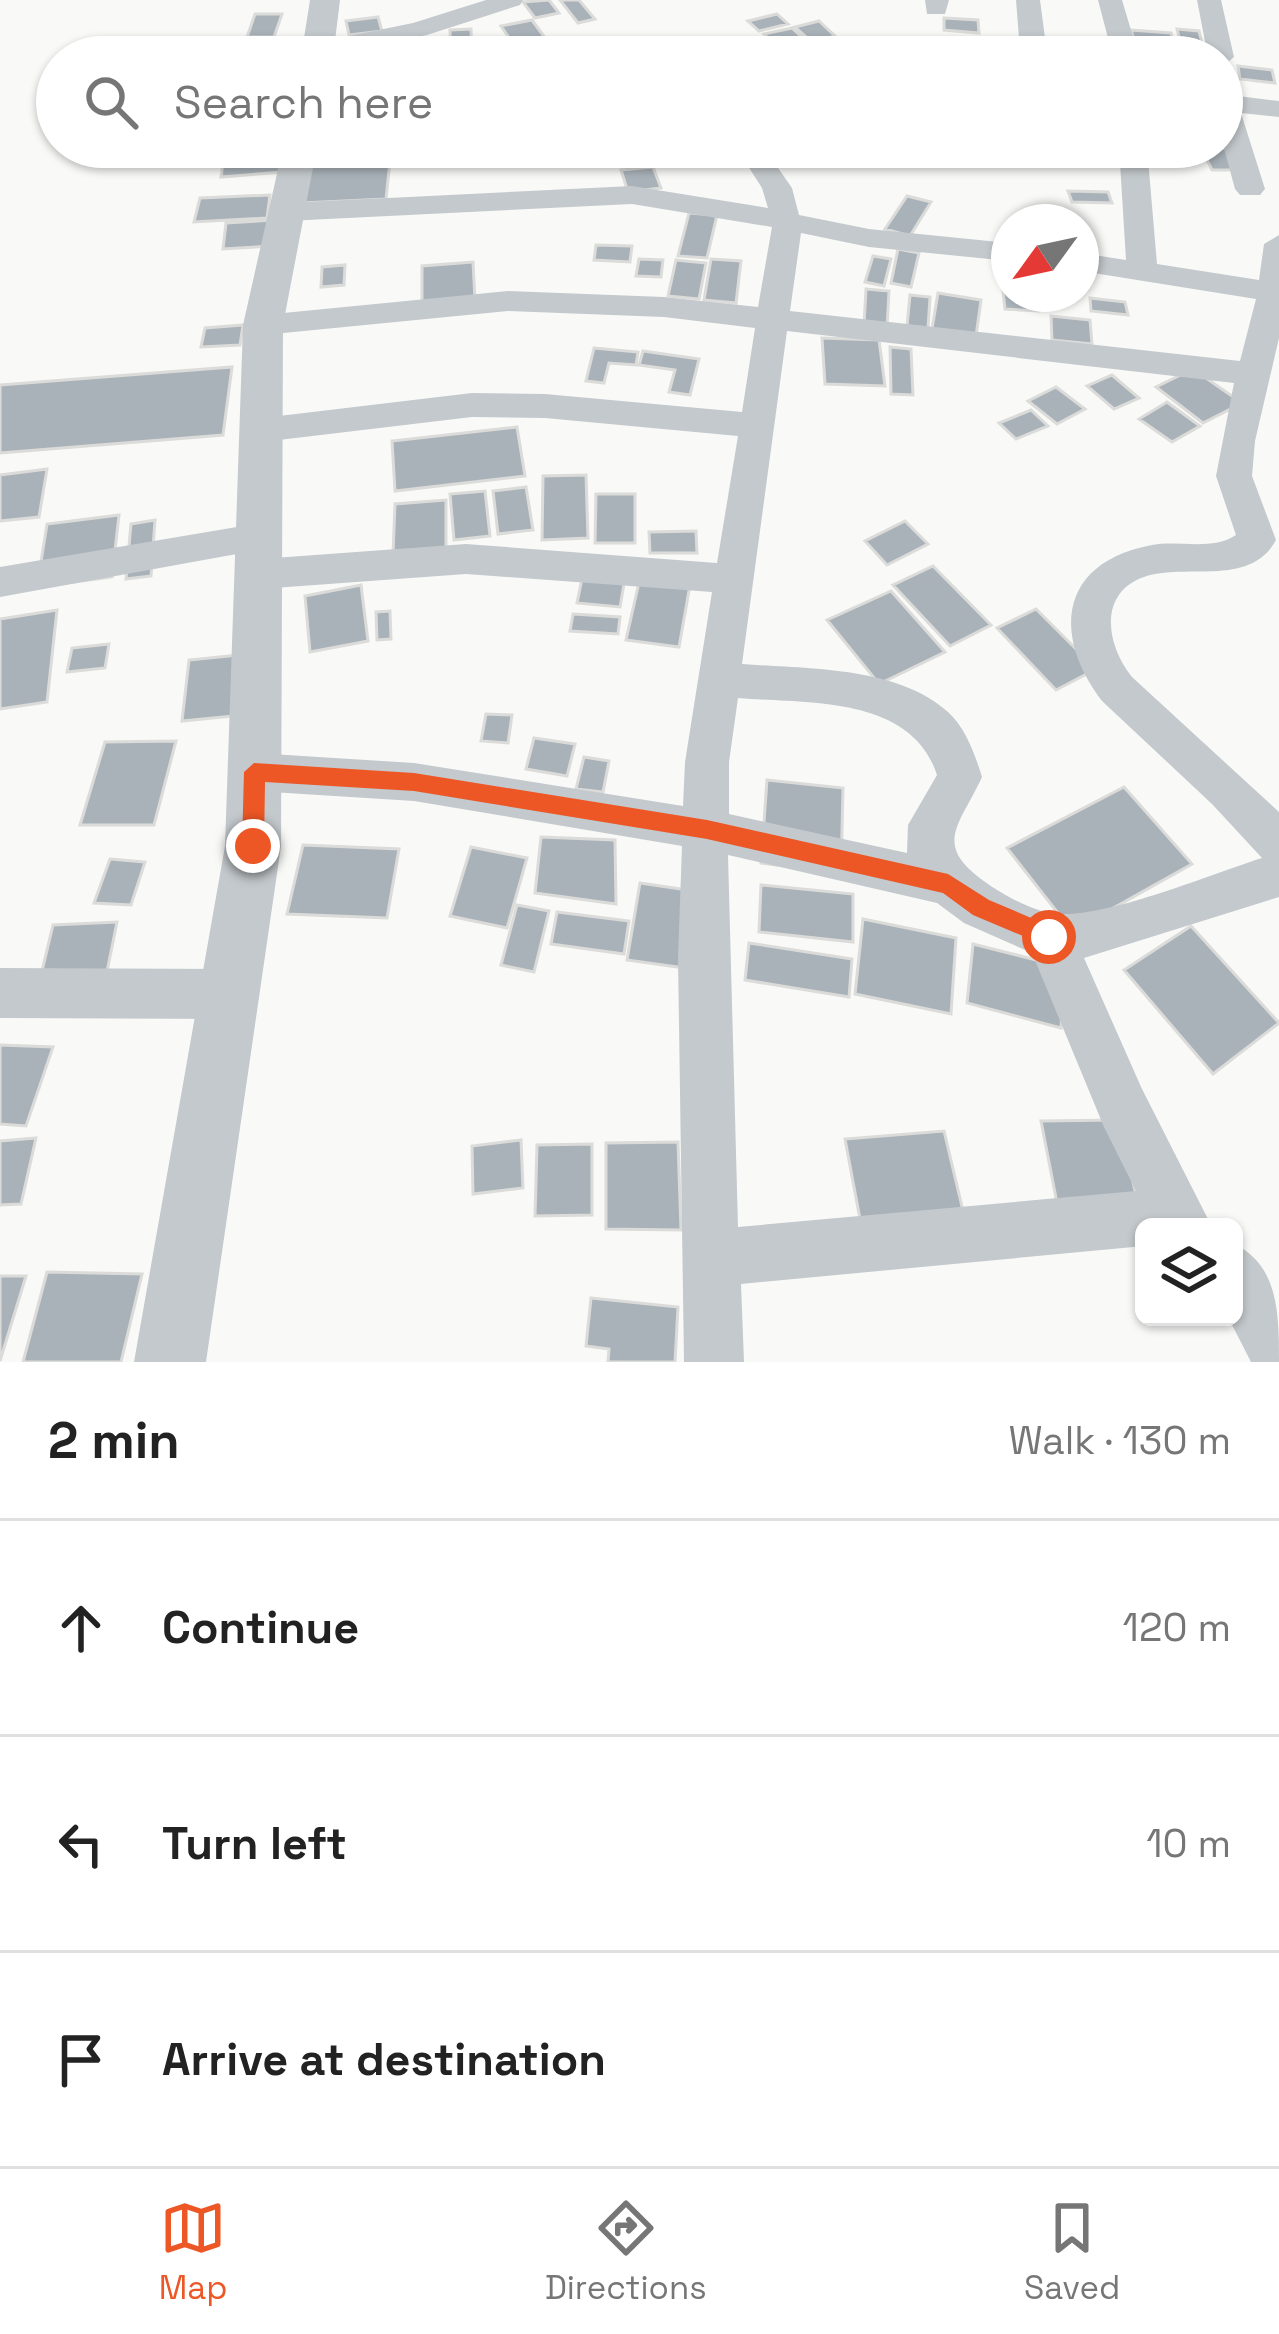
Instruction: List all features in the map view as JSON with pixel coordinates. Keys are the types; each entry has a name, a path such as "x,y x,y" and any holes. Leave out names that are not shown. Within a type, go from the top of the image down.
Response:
{"street":[{"path":"320,36 325,0"},
{"path":"392,36 511,0"},
{"path":"1028,0 1032,36"},
{"path":"1109,0 1120,36"},
{"path":"1209,0 1217,36"},
{"path":"1243,105 1279,109"},
{"path":"1243,164 1250,188"},
{"path":"170,1362 253,846 263,325 296,168"},
{"path":"714,1362 703,957 707,762 788,224 777,188 764,168"},
{"path":"1135,168 1142,271"},
{"path":"287,212 632,195 705,204 869,238 991,250"},
{"path":"1279,244 1276,292 1252,374 1234,476 1257,540 1240,556 1214,560 1181,555 1137,564 1105,582 1092,608 1092,652 1128,700 1229,791 1279,844"},
{"path":"1099,265 1276,292"},
{"path":"263,325 508,301 664,307 1252,374"},
{"path":"262,430 472,405 544,406 757,426"},
{"path":"0,582 260,556 466,559 734,579"},
{"path":"720,679 879,697 928,721 950,746 960,777 931,825 930,855 948,884"},
{"path":"254,772 414,782 707,830 948,884 981,907 1049,937 1087,935 1279,875"},
{"path":"1049,937 1123,1108 1178,1218"},
{"path":"0,993 229,994"},
{"path":"714,1258 1135,1219"},
{"path":"1243,1287 1279,1358"}],"building":[{"path":"549,0 559,13 535,18 523,2"},
{"path":"560,0 579,0 595,19 578,23"},
{"path":"255,14 282,14 274,36 247,36"},
{"path":"777,14 788,24 759,31 748,21"},
{"path":"378,17 382,31 349,35 346,21"},
{"path":"944,18 978,20 979,33 944,30"},
{"path":"532,20 544,36 508,36 501,26"},
{"path":"819,21 835,36 805,36 795,27"},
{"path":"792,28 801,36 766,36"},
{"path":"471,29 471,36 450,36 450,30"},
{"path":"1177,29 1199,31 1200,36 1179,36"},
{"path":"1131,30 1172,36 1133,36"},
{"path":"1243,67 1272,70 1275,83 1243,79"},
{"path":"222,168 283,168 283,172 221,177"},
{"path":"307,168 389,168 386,199 302,203"},
{"path":"653,168 661,188 628,192 621,170"},
{"path":"1068,191 1108,192 1112,203 1072,202"},
{"path":"270,195 267,218 194,222 200,198"},
{"path":"907,196 931,202 910,236 885,229"},
{"path":"689,213 717,215 707,258 678,256"},
{"path":"274,220 272,246 223,249 226,223"},
{"path":"596,245 632,246 630,262 594,260"},
{"path":"898,249 919,253 911,287 891,283"},
{"path":"873,256 891,259 884,286 865,282"},
{"path":"639,259 663,260 661,277 636,276"},
{"path":"711,259 741,261 736,303 704,300"},
{"path":"676,260 706,263 699,299 668,296"},
{"path":"473,262 475,300 422,304 422,266"},
{"path":"345,265 344,285 321,287 322,267"},
{"path":"866,289 889,291 887,327 864,325"},
{"path":"938,293 981,300 976,336 932,329"},
{"path":"910,295 930,297 928,328 907,326"},
{"path":"1099,299 1125,302 1128,315 1099,312"},
{"path":"1051,316 1090,320 1092,344 1052,340"},
{"path":"243,325 240,345 201,347 205,328"},
{"path":"822,338 879,340 885,386 825,384"},
{"path":"890,347 911,349 913,395 891,394"},
{"path":"594,348 638,352 636,365 609,363 604,383 586,381"},
{"path":"643,351 699,359 690,395 669,392 675,370 639,365"},
{"path":"232,367 223,435 0,453 0,385"},
{"path":"1193,369 1242,403 1203,423 1156,387"},
{"path":"1112,375 1139,398 1114,409 1087,386"},
{"path":"1056,387 1085,409 1057,424 1028,401"},
{"path":"1167,402 1200,426 1172,442 1139,419"},
{"path":"1031,410 1048,426 1016,439 999,423"},
{"path":"517,427 525,476 395,491 392,441"},
{"path":"47,469 39,517 0,521 0,475"},
{"path":"586,475 588,538 542,540 543,476"},
{"path":"526,487 533,530 498,534 493,491"},
{"path":"485,491 490,536 454,540 450,494"},
{"path":"596,494 635,494 635,543 595,543"},
{"path":"446,500 446,551 393,554 395,504"},
{"path":"119,515 112,577 37,587 47,524"},
{"path":"155,520 151,576 126,579 131,524"},
{"path":"905,521 928,544 887,565 865,541"},
{"path":"696,531 697,553 650,553 649,532"},
{"path":"933,566 991,625 950,646 893,585"},
{"path":"583,574 625,578 620,607 577,603"},
{"path":"640,578 690,585 679,647 626,640"},
{"path":"361,585 368,641 310,652 305,596"},
{"path":"891,591 945,652 879,684 827,620"},
{"path":"1036,609 1096,669 1056,690 997,628"},
{"path":"57,610 47,702 0,709 0,619"},
{"path":"390,611 391,639 377,640 376,612"},
{"path":"573,614 620,617 618,634 570,631"},
{"path":"109,644 105,668 67,672 72,648"},
{"path":"249,654 244,715 182,721 189,660"},
{"path":"486,714 512,715 508,743 481,741"},
{"path":"534,738 575,744 567,776 526,769"},
{"path":"176,741 154,825 80,825 105,742"},
{"path":"584,757 609,761 603,792 576,789"},
{"path":"767,780 843,788 841,873 761,863"},
{"path":"1124,787 1192,864 1072,931 1007,848"},
{"path":"541,837 615,840 616,904 535,893"},
{"path":"303,845 399,849 387,918 287,914"},
{"path":"471,847 527,858 507,928 450,916"},
{"path":"110,859 145,862 131,905 94,903"},
{"path":"640,883 701,892 692,969 627,960"},
{"path":"761,885 853,894 853,942 759,932"},
{"path":"517,905 549,911 534,972 501,965"},
{"path":"557,912 629,921 624,954 551,944"},
{"path":"863,919 956,938 951,1014 855,994"},
{"path":"117,922 101,1001 34,1005 53,925"},
{"path":"1191,926 1279,1023 1213,1074 1124,970"},
{"path":"749,943 852,959 849,997 745,980"},
{"path":"973,944 1064,967 1061,1028 967,1003"},
{"path":"0,1045 53,1047 26,1126 0,1124"},
{"path":"1118,1120 1138,1203 1057,1203 1041,1121"},
{"path":"944,1131 963,1211 860,1219 845,1139"},
{"path":"36,1138 21,1204 0,1205 0,1141"},
{"path":"521,1140 523,1188 473,1194 472,1146"},
{"path":"678,1142 681,1230 606,1229 606,1143"},
{"path":"592,1144 592,1215 535,1216 537,1145"},
{"path":"47,1272 142,1274 121,1362 23,1362"},
{"path":"0,1276 26,1276 0,1361"},
{"path":"591,1298 678,1307 675,1362 608,1362 609,1349 586,1346"}],"route":[{"path":"253,846 254,772 414,782 707,830 948,884 981,907 1049,937"}]}
